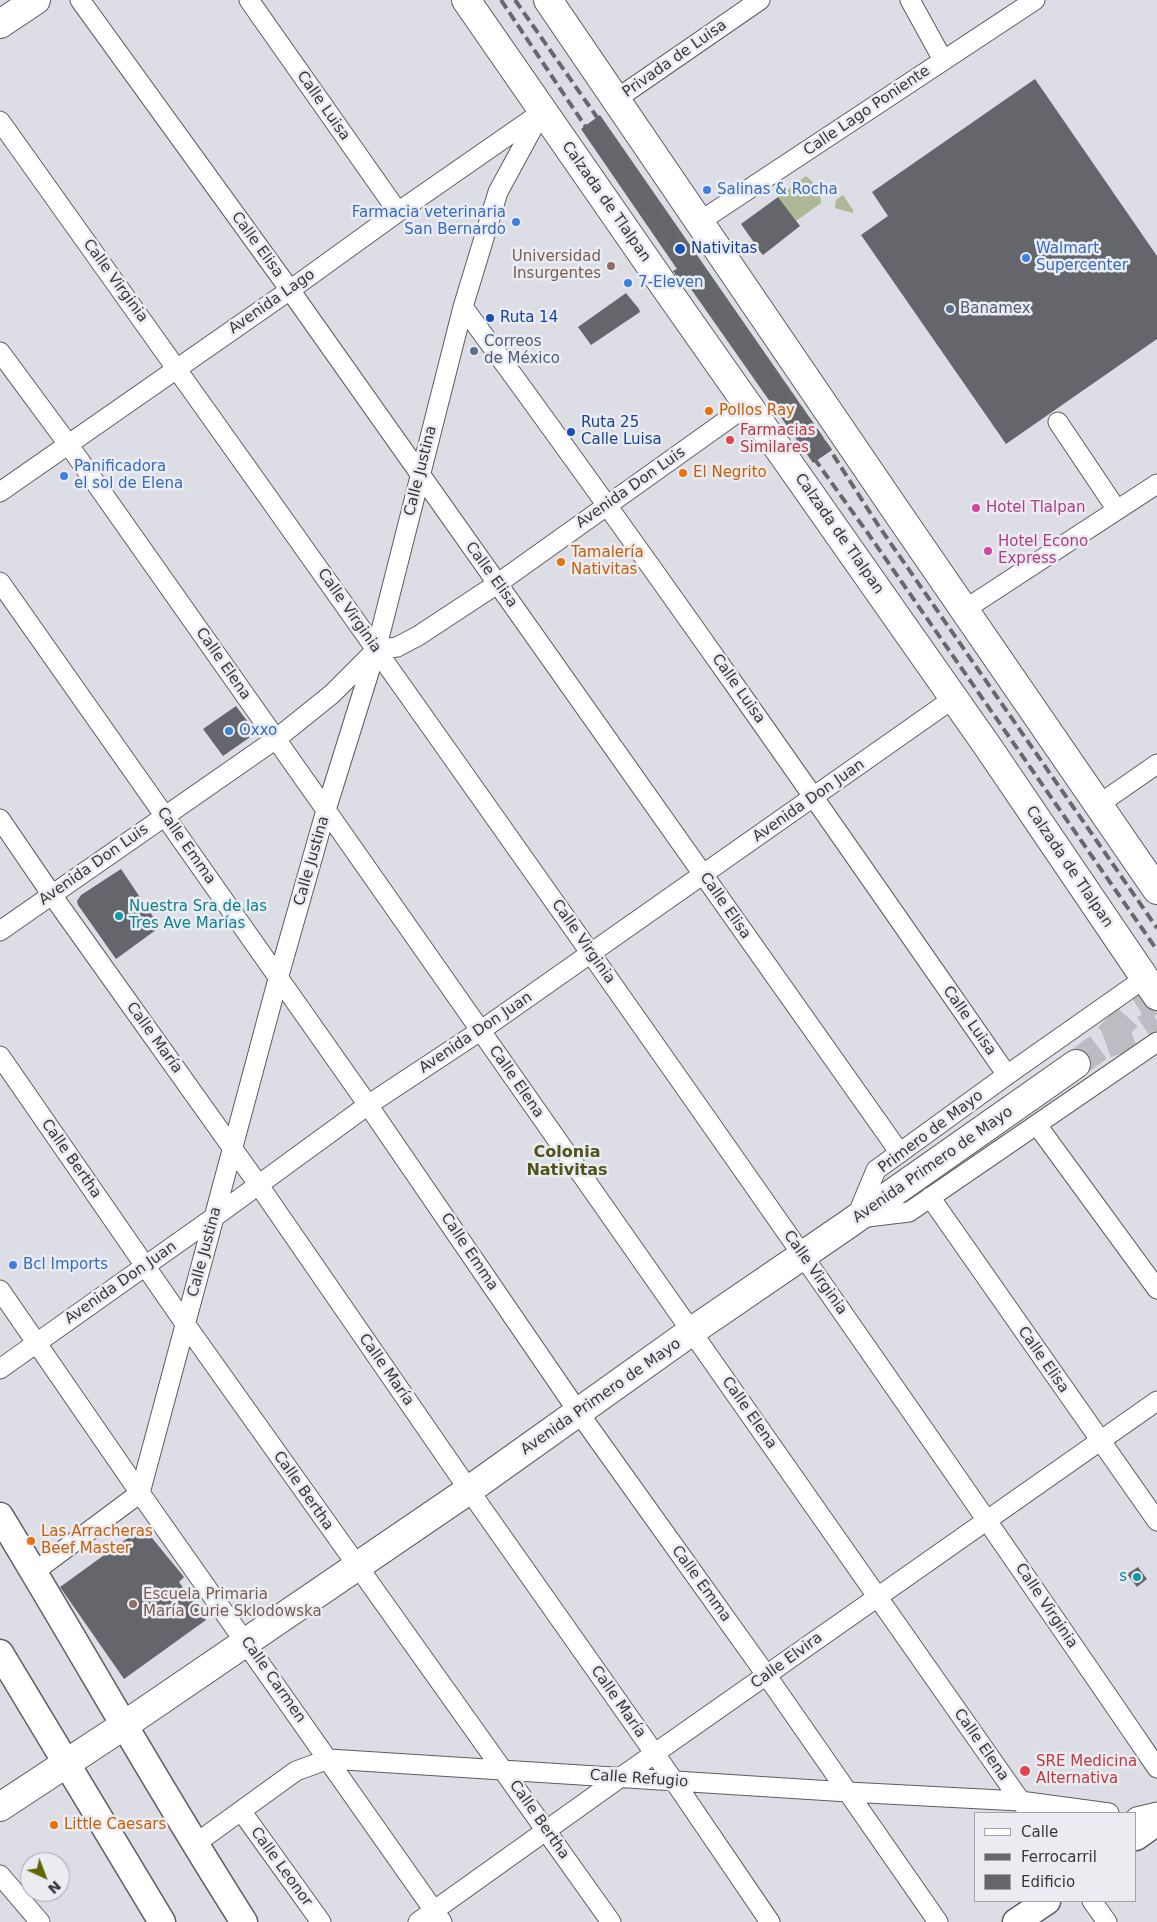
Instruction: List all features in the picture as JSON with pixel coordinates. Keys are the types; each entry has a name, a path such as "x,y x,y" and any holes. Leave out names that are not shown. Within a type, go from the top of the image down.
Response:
{"main road":[{"path":"0,24 36,0"},
{"name":"Calzada de Tlalpan","path":"466,0 542,112 954,698 1151,987"},
{"path":"548,0 1157,890"},
{"name":"Avenida Primero de Mayo","path":"0,1807 123,1726 468,1490 692,1331 803,1256 1076,1064"},
{"path":"0,1516 123,1726 194,1844 244,1922"},
{"path":"0,1653 162,1922"},
{"path":"1137,1836 1157,1822"},
{"path":"1016,1922 1046,1902"}],"street":[{"name":"Calle Elisa","path":"80,0 290,290 419,476 900,1152"},
{"name":"Calle Luisa","path":"249,0 398,212"},
{"name":"Privada de Luisa","path":"615,100 760,0"},
{"path":"910,0 943,60"},
{"name":"Calle Lago Poniente","path":"699,222 1035,0"},
{"name":"Avenida Lago","path":"0,492 542,112"},
{"name":"Calle Justina","path":"140,1493 278,979 326,810 376,650 463,307 498,192 542,112"},
{"name":"Calle Virginia","path":"0,121 178,368 592,954 988,1519 1157,1768"},
{"name":"Calle Luisa","path":"463,307 608,505 814,797 1006,1075"},
{"name":"Calle Elena","path":"0,352 68,444 276,739 1025,1807"},
{"name":"Avenida Don Luis","path":"0,931 276,739 332,694 376,650 397,647 418,636 497,584 748,405"},
{"path":"1058,422 1117,510"},
{"path":"964,610 1157,484"},
{"name":"Calle Emma","path":"0,582 368,1105 579,1413 767,1676 938,1922"},
{"name":"Avenida Don Juan","path":"0,1368 213,1218 368,1105 480,1032 954,698"},
{"path":"1098,805 1157,764"},
{"name":"Calle María","path":"0,818 52,895 258,1184 468,1490 674,1780 770,1922"},
{"name":"Primero de Mayo","path":"855,1219 876,1170 1006,1075 1151,987"},
{"path":"855,1219 908,1212 1157,1042"},
{"name":"Calle Bertha","path":"0,1056 145,1266 611,1922"},
{"path":"1037,1125 1157,1289"},
{"name":"Calle Elisa","path":"930,1197 1157,1521"},
{"name":"Calle Carmen","path":"0,1290 140,1493 330,1760 438,1916"},
{"name":"Calle Elvira","path":"418,1922 438,1916 547,1830 620,1777 767,1676 1157,1401"},
{"path":"34,1572 140,1493"},
{"name":"Calle Refugio","path":"194,1844 242,1812 296,1771 330,1760 674,1780 1095,1812"},
{"name":"Calle Leonor","path":"242,1812 321,1922"},
{"path":"1137,1817 1157,1812"},
{"path":"0,1875 40,1922"},
{"path":"1093,1902 1107,1922"}],"green space":[{"path":"806,176 817,188 821,203 796,221 778,197"},
{"path":"843,195 853,213 835,208 836,200"}],"building":[{"path":"1035,79 1157,256 1157,339 1006,444 861,235 888,216 872,192"},
{"name":"Nativitas","path":"600,115 832,450 813,463 684,279 680,281 673,271 677,269 581,129"},
{"path":"778,197 800,226 763,255 754,245 741,224"},
{"path":"626,293 640,312 591,345 578,327"},
{"name":"Oxxo","path":"236,706 256,733 223,756 203,729"},
{"name":"Nuestra Sra de las Tres Ave Marías","path":"121,869 160,927 116,959 77,901 81,895"},
{"name":"Escuela Primaria María Curie Sklodowska","path":"143,1527 184,1577 179,1582 206,1620 124,1679 60,1587"},
{"name":"s","path":"1138,1567 1147,1579 1137,1587 1127,1574"}],"tunnel":[{"path":"1076,1064 1100,1046 1129,1015 1157,998"},
{"path":"1106,1044 1142,1031 1157,1021"}],"railway":[{"path":"501,0 727,334 1157,950"},
{"path":"515,0 832,453 878,525 1157,928"}],"place":[{"name":"Salinas & Rocha","path":"707,190"},
{"name":"Farmacia veterinaria San Bernardo","path":"516,222"},
{"name":"Nativitas","path":"680,249"},
{"name":"Walmart Supercenter","path":"1026,258"},
{"name":"Universidad Insurgentes","path":"611,266"},
{"name":"7-Eleven","path":"628,283"},
{"name":"Banamex","path":"950,309"},
{"name":"Ruta 14","path":"490,318"},
{"name":"Correos de México","path":"474,351"},
{"name":"Pollos Ray","path":"709,411"},
{"name":"Ruta 25 Calle Luisa","path":"571,432"},
{"name":"Farmacias Similares","path":"730,440"},
{"name":"El Negrito","path":"683,473"},
{"name":"Panificadora el sol de Elena","path":"64,476"},
{"name":"Hotel Tlalpan","path":"976,508"},
{"name":"Hotel Econo Express","path":"988,551"},
{"name":"Tamalería Nativitas","path":"561,562"},
{"name":"Oxxo","path":"229,731"},
{"name":"Nuestra Sra de las Tres Ave Marías","path":"119,916"},
{"name":"Bcl Imports","path":"13,1265"},
{"name":"Las Arracheras Beef Master","path":"31,1541"},
{"name":"s","path":"1137,1577"},
{"name":"Escuela Primaria María Curie Sklodowska","path":"133,1604"},
{"name":"SRE Medicina Alternativa","path":"1025,1771"},
{"name":"Little Caesars","path":"54,1825"}],"district":[{"name":"Colonia Nativitas","path":"567,1162"}]}
